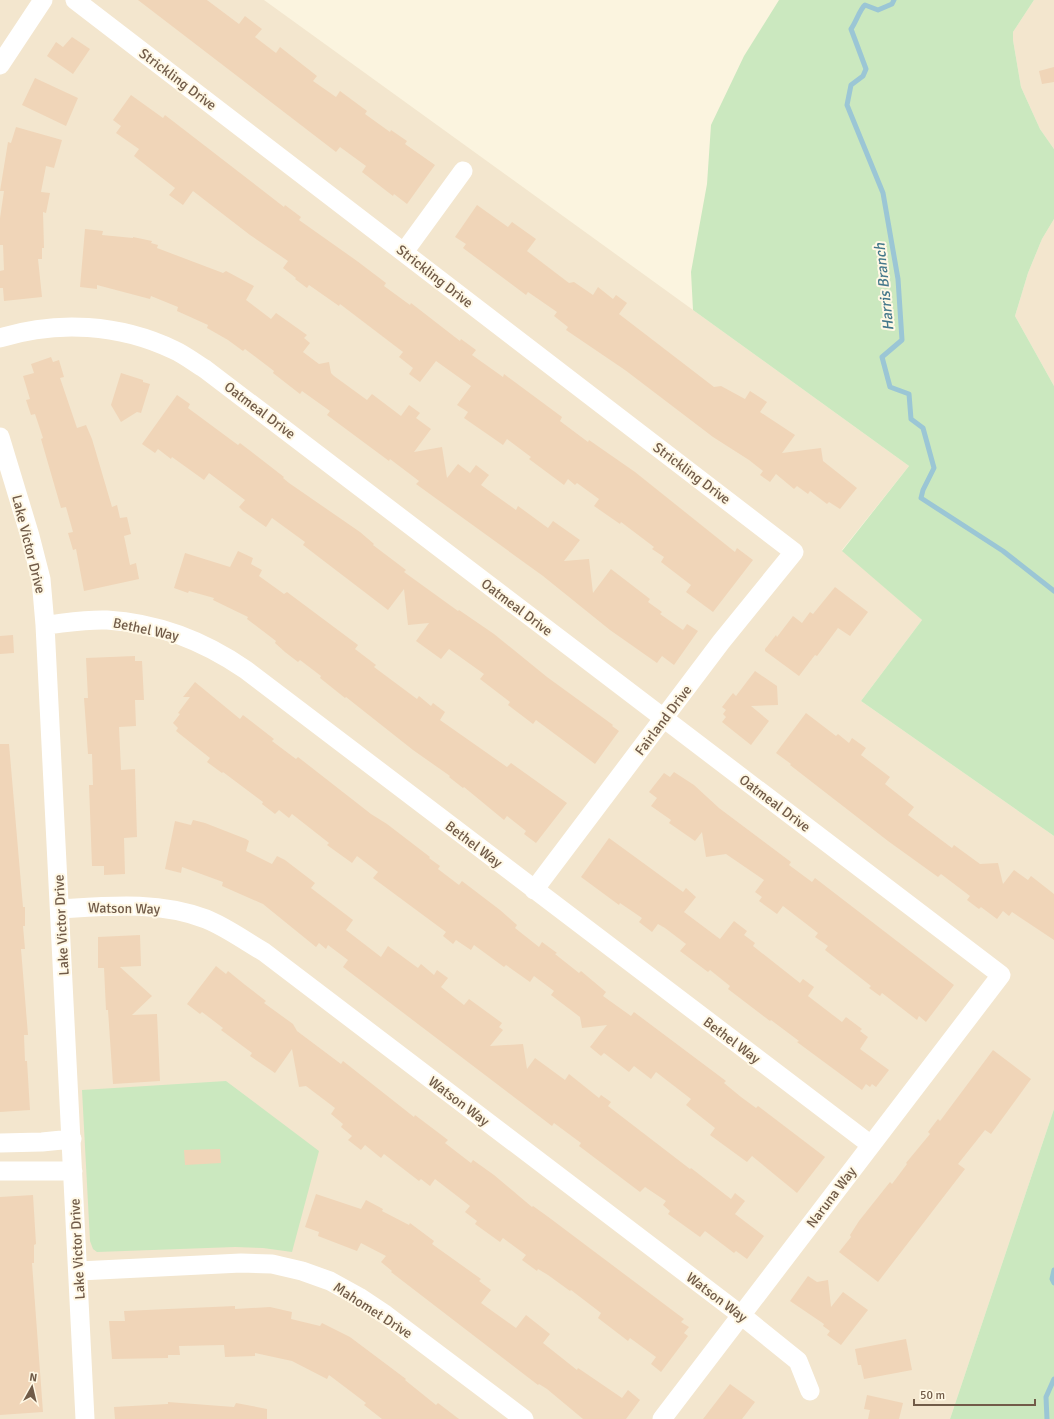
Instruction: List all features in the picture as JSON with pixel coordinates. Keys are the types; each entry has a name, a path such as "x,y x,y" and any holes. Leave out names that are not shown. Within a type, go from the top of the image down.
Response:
{"street":[{"path":"0,65 44,0"},
{"name":"Strickling Drive","path":"75,0 794,552"},
{"path":"404,252 463,171"},
{"name":"Oatmeal Drive","path":"0,338 38,329 72,326 105,329 142,337 174,350 205,369 1000,975"},
{"name":"Lake Victor Drive","path":"0,437 30,536 41,579 45,625 79,1271 85,1419"},
{"name":"Fairland Drive","path":"534,890 721,642 794,552"},
{"name":"Bethel Way","path":"45,625 106,620 137,624 166,630 194,640 222,654 246,670 871,1145"},
{"name":"Watson Way","path":"60,909 119,905 177,910 206,919 236,934 264,952 798,1360 810,1391"},
{"name":"Naruna Way","path":"662,1419 1000,975"},
{"path":"0,1144 72,1139"},
{"path":"0,1172 74,1172"},
{"name":"Mahomet Drive","path":"79,1271 241,1263 272,1264 302,1271 330,1281 381,1311 524,1419"}],"shaded area":[{"path":"0,0 264,0 909,466 842,550 922,620 861,701 1054,836 1054,1109 950,1419 0,1419"},
{"path":"1034,0 1054,0 1054,149 1040,129 1021,87 1013,40 1013,32"},
{"path":"1054,219 1054,386 1015,316 1028,273 1042,239"}],"green space":[{"path":"779,0 1034,0 1013,32 1013,40 1021,87 1040,129 1054,149 1054,219 1042,239 1028,273 1015,316 1054,386 1054,836 861,701 922,620 842,551 909,466 693,310 691,272 707,184 711,125 744,56"},
{"path":"226,1081 319,1151 292,1252 263,1248 235,1247 97,1252 93,1249 90,1241 82,1090"},
{"path":"1054,1109 1054,1419 950,1419"}],"building":[{"path":"138,0 207,0 239,24 245,16 262,29 255,37 276,53 280,47 317,76 313,81 336,97 340,91 367,111 365,114 390,132 391,130 407,141 405,144 435,165 407,204 394,194 393,196 362,172 366,166 340,147 336,152"},
{"path":"72,37 90,49 73,74 47,56 56,42 63,47"},
{"path":"1054,67 1054,82 1042,84 1039,71"},
{"path":"35,78 78,98 66,126 22,105"},
{"path":"131,95 163,118 165,115 284,207 285,205 301,217 299,220 386,283 384,286 410,305 411,303 460,341 461,339 476,350 472,355 503,377 504,374 562,417 560,421 588,442 589,440 635,472 735,552 737,548 753,560 713,612 686,592 691,585 661,562 664,557 652,549 654,547 621,522 620,524 594,506 599,499 577,483 575,485 568,479 564,485 529,459 531,457 507,439 503,445 464,418 468,412 457,405 471,386 436,361 420,382 409,374 413,368 399,357 403,352 340,304 339,306 309,285 307,288 295,279 296,278 283,268 288,261 250,235 193,191 183,205 169,195 175,188 134,156 139,149 116,133 121,126 113,120"},
{"path":"16,127 62,140 54,168 46,166 41,192 50,193 46,213 43,212 44,248 42,248 42,259 38,259 42,297 4,301 3,288 0,288 0,271 4,270 3,245 0,245 0,218 4,191 0,191 8,142 11,143"},
{"path":"477,205 508,227 512,222 536,239 527,251 569,283 574,282 593,295 598,287 613,299 616,295 627,303 619,314 714,387 721,386 745,399 750,391 767,402 760,412 795,435 782,453 821,448 823,461 857,488 840,509 829,502 827,504 810,491 808,494 797,486 794,489 776,474 770,482 760,475 763,471 749,460 713,437 625,370 566,330 568,327 554,316 557,312 528,292 526,295 463,248 466,244 455,237"},
{"path":"85,229 103,231 102,235 133,237 152,241 151,243 158,245 157,248 223,273 226,271 254,286 246,300 271,319 276,313 307,335 304,338 310,343 303,352 319,364 329,362 331,373 334,376 367,400 372,394 401,416 409,405 420,413 416,418 431,429 414,452 442,447 447,478 458,464 470,473 476,465 489,475 481,485 516,510 518,506 548,528 553,521 580,540 564,561 589,559 593,593 611,569 650,599 648,602 662,612 660,614 683,630 687,624 698,631 674,665 662,656 657,663 610,630 543,576 416,484 419,481 390,459 389,461 327,415 330,411 302,391 300,394 273,373 274,371 245,349 243,351 207,328 208,325 177,311 178,307 151,296 150,299 97,285 97,289 80,287"},
{"path":"51,357 53,362 59,360 64,377 60,378 77,428 86,425 92,439 112,507 117,505 120,518 127,517 131,534 124,536 130,565 136,563 139,579 84,591 76,549 73,550 68,533 73,532 66,507 61,508 41,439 43,438 35,414 31,415 26,400 30,399 23,376 34,373 31,364"},
{"path":"121,373 143,380 143,382 150,384 141,413 137,412 121,422 111,405"},
{"path":"177,395 190,404 188,408 238,445 240,443 284,477 283,478 289,483 360,532 374,544 373,545 406,570 404,572 458,611 459,610 494,634 547,677 613,725 612,726 619,731 595,764 536,720 533,724 508,705 510,702 480,679 484,674 449,649 441,659 416,641 429,623 408,625 404,589 388,610 303,545 305,542 272,518 266,527 243,511 239,507 245,500 209,473 204,480 172,457 171,459 158,449 155,453 142,444"},
{"path":"238,551 253,558 251,564 262,570 259,576 284,594 287,592 358,645 355,649 376,665 374,667 417,699 419,696 431,706 433,703 445,712 440,720 507,767 511,763 567,803 536,843 524,834 526,831 507,816 504,820 464,787 463,788 449,777 450,776 413,750 346,697 345,698 320,678 321,676 300,660 298,662 285,652 275,643 276,641 247,619 248,617 213,600 214,598 189,591 188,593 174,588 185,553 230,567"},
{"path":"835,587 868,612 850,636 838,628 817,656 815,655 799,676 765,651 765,649 776,635 777,637 793,616 802,623 810,612 813,614"},
{"path":"13,635 14,653 0,654 0,636"},
{"path":"135,656 135,661 142,661 144,700 135,700 136,726 119,727 121,770 135,769 137,837 124,838 125,874 104,875 104,866 92,866 89,785 93,785 92,754 88,754 84,698 88,698 86,658"},
{"path":"755,671 777,686 778,705 751,706 769,721 751,745 722,722 726,717 723,714 726,710 722,707 733,693 736,696"},
{"path":"195,682 240,719 243,715 274,739 272,741 296,759 298,757 371,814 387,824 430,857 429,858 440,866 438,869 459,885 462,881 500,910 517,925 515,928 539,947 542,942 557,953 555,954 579,973 581,971 606,992 603,996 631,1016 634,1012 726,1081 724,1083 741,1097 756,1108 758,1106 825,1157 797,1193 752,1156 747,1162 710,1135 715,1128 686,1105 691,1099 656,1072 651,1079 634,1066 629,1072 604,1053 601,1056 590,1047 607,1025 582,1028 580,1017 551,995 554,991 534,976 530,982 506,965 504,967 474,945 471,950 456,940 453,944 443,936 446,932 373,878 378,872 357,856 352,863 327,845 329,843 292,814 289,818 279,810 275,814 262,804 263,802 207,762 210,758 176,731 178,728 173,723 180,714 178,713 190,697 183,697"},
{"path":"806,713 836,736 838,734 849,743 852,738 866,748 861,755 890,777 885,784 914,807 908,815 952,848 954,845 980,864 998,863 1003,884 1014,870 1028,880 1031,876 1054,894 1054,940 1012,912 1009,916 1003,911 997,919 981,907 979,909 967,900 970,896 941,874 938,877 888,841 776,753"},
{"path":"0,744 9,744 23,907 25,907 25,926 23,926 25,949 21,949 28,1035 24,1035 25,1061 27,1061 30,1110 0,1112"},
{"path":"674,772 694,785 719,808 791,862 789,865 812,882 815,878 954,985 926,1022 919,1016 917,1020 882,993 880,996 869,988 871,986 825,950 828,946 815,937 818,933 783,906 777,914 759,901 762,897 755,892 764,880 726,854 706,857 702,832 695,841 669,823 671,820 651,806 657,798 649,792 664,773 670,777"},
{"path":"193,820 205,823 246,839 249,841 246,851 272,864 277,856 285,860 315,883 311,888 353,920 346,930 381,957 388,946 418,968 421,964 434,975 437,970 448,978 441,987 464,1005 469,999 502,1023 499,1027 503,1030 490,1046 523,1044 527,1069 535,1058 565,1080 569,1074 599,1098 601,1095 611,1102 608,1106 731,1199 735,1193 745,1201 735,1214 764,1236 747,1259 736,1251 734,1253 705,1231 700,1237 668,1214 670,1211 663,1205 666,1201 645,1187 640,1192 579,1146 581,1143 554,1123 552,1126 343,967 348,960 328,945 326,949 319,943 316,947 263,904 222,886 223,882 182,867 181,873 165,869 175,821 191,825"},
{"path":"609,838 683,892 686,888 696,897 684,912 720,939 734,921 747,931 744,935 755,943 753,946 800,983 803,979 814,987 808,996 842,1022 846,1017 862,1029 860,1031 868,1037 860,1049 889,1070 876,1087 872,1084 870,1087 866,1084 862,1090 797,1042 799,1041 728,989 730,986 710,970 708,972 680,951 686,944 665,928 658,924 652,932 639,922 642,918 620,903 619,905 581,877"},
{"path":"140,935 141,966 120,967 152,996 132,1015 157,1014 160,1081 113,1084 108,1010 106,1010 104,968 98,968 98,937"},
{"path":"216,966 226,974 228,971 266,1001 264,1003 293,1024 297,1031 341,1064 343,1061 414,1117 415,1115 448,1140 445,1143 471,1163 473,1160 494,1175 532,1207 533,1206 547,1216 684,1319 681,1322 689,1327 684,1333 688,1336 661,1372 651,1364 656,1357 630,1338 628,1341 598,1318 601,1313 571,1290 570,1291 538,1269 537,1271 522,1260 526,1255 503,1238 500,1242 475,1224 477,1221 465,1212 470,1206 435,1179 430,1186 421,1179 419,1181 384,1154 381,1158 365,1145 361,1150 348,1140 352,1136 341,1127 343,1124 331,1114 335,1108 306,1086 299,1087 292,1049 275,1073 250,1056 252,1053 221,1030 223,1028 202,1012 200,1014 187,1004"},
{"path":"993,1050 1031,1079 991,1134 985,1130 958,1164 965,1169 878,1282 839,1252 851,1237 850,1235 859,1221 890,1182 892,1184 907,1164 906,1163 930,1134 928,1132 938,1119 940,1121"},
{"path":"220,1149 221,1163 185,1165 184,1150"},
{"path":"316,1194 361,1209 366,1200 383,1209 382,1211 409,1225 410,1223 434,1241 432,1244 481,1279 479,1281 491,1290 481,1303 516,1328 526,1315 550,1334 543,1343 577,1370 578,1368 622,1398 628,1390 640,1400 626,1419 583,1419 547,1389 539,1384 538,1385 391,1272 392,1271 381,1262 386,1256 361,1243 357,1251 318,1236 319,1232 305,1227"},
{"path":"33,1195 36,1244 34,1245 34,1263 32,1263 43,1412 0,1415 0,1197"},
{"path":"808,1276 817,1282 828,1280 831,1307 843,1292 868,1310 841,1345 827,1335 830,1331 823,1326 824,1324 790,1301"},
{"path":"235,1306 235,1309 270,1307 292,1312 291,1319 320,1326 322,1323 350,1337 406,1379 405,1380 436,1405 438,1403 459,1419 382,1419 364,1405 366,1403 329,1375 327,1379 292,1361 255,1353 255,1356 225,1357 224,1345 179,1346 180,1355 168,1355 168,1358 112,1359 109,1321 125,1321 124,1311"},
{"path":"906,1339 912,1370 864,1379 861,1365 858,1365 855,1349"},
{"path":"730,1384 755,1402 742,1419 703,1419"},
{"path":"867,1395 903,1403 899,1419 868,1419 870,1410 864,1409"},
{"path":"168,1402 234,1407 236,1403 267,1409 267,1419 115,1419 114,1407 168,1404"}],"waterway":[{"name":"Harris Branch","path":"894,0 892,4 878,10 865,5 861,9 851,29 866,69 863,76 851,85 847,105 883,193 898,279 902,340 882,357 890,387 909,394 911,419 923,428 934,468 923,490 921,498 1003,551 1054,591"},
{"name":"Harris Branch","path":"1054,1270 1052,1279 1054,1283"},
{"name":"Harris Branch","path":"1047,1419 1046,1397 1054,1379"}]}
